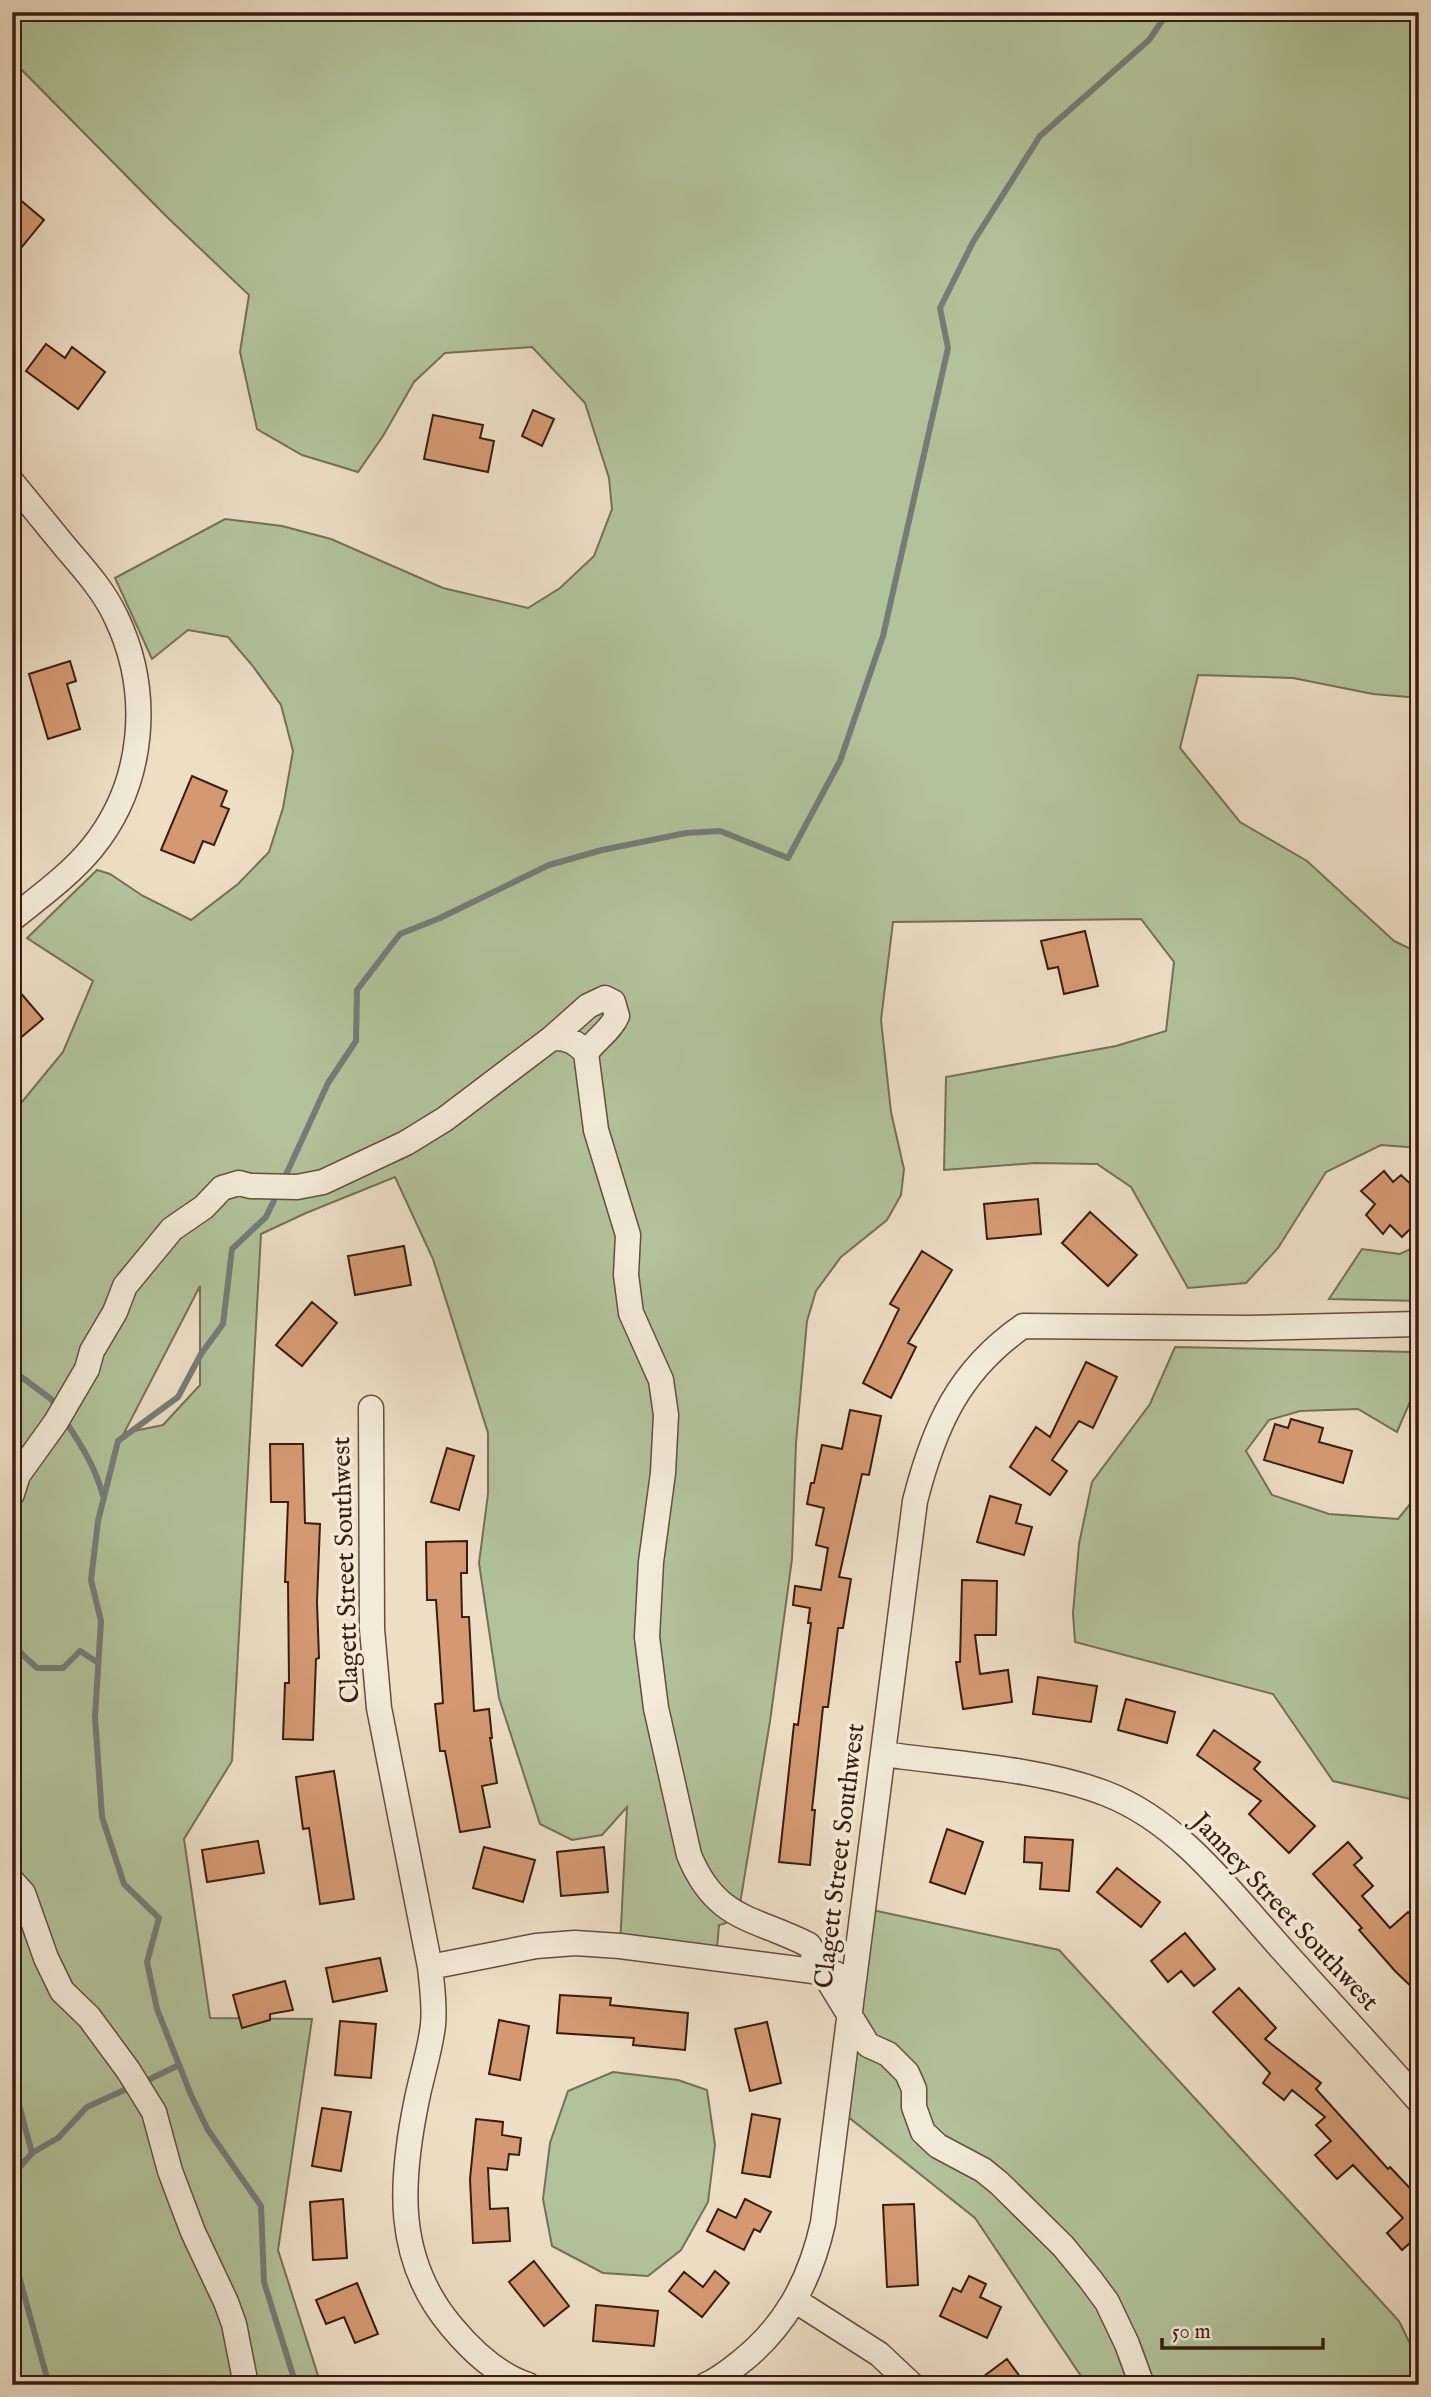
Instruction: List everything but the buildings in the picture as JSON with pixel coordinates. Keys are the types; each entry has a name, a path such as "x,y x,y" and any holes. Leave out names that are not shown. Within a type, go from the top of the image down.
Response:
{"street":[{"path":"12,482 98,587 116,616 128,647 139,707 133,769 105,828 91,849 12,919"},
{"path":"12,1494 18,1475 62,1413 87,1369 92,1351 115,1312 125,1286 172,1229 204,1207 222,1188 239,1184 297,1187 323,1182 406,1143 445,1119 552,1038 588,1006 604,999 613,1002 617,1016 614,1024 594,1041 586,1053"},
{"path":"552,1038 568,1039 578,1044 586,1053 596,1130 628,1236 626,1275 631,1313 661,1380 666,1415 663,1473 651,1562 647,1637 656,1708 689,1855 696,1874 722,1905 743,1919 809,1945 822,1972 868,2045 888,2054 907,2073 914,2089 914,2107 923,2132 938,2146 982,2170 999,2183 1054,2237 1090,2278 1107,2302 1127,2344 1142,2385"},
{"name":"Clagett Street Southwest","path":"706,2385 755,2350 796,2301 813,2261 822,2223 915,1501 925,1462 947,1408 963,1383 980,1361 1023,1326 1249,1328 1419,1324"},
{"name":"Clagett Street Southwest","path":"371,1408 372,1629 379,1708 434,1998 433,2025 407,2151 403,2197 410,2239 422,2282 441,2314 489,2365 528,2385"},
{"name":"Janney Street Southwest","path":"883,1755 1058,1780 1106,1793 1143,1811 1170,1832 1215,1875 1419,2101"},
{"path":"12,1881 23,1893 46,1958 62,1991 89,2017 128,2070 154,2112 170,2171 193,2232 234,2324 246,2385"},
{"path":"429,1967 536,1946 575,1943 620,1946 854,1977"},
{"path":"796,2301 879,2354 912,2385"}],"green space":[{"path":"12,12 1419,12 1419,698 1373,694 1293,678 1198,675 1180,748 1240,822 1307,861 1394,941 1419,953 1419,1148 1381,1145 1326,1172 1278,1248 1246,1283 1188,1288 1131,1187 1097,1164 1035,1163 944,1170 946,1077 1116,1046 1166,1031 1174,962 1141,919 893,922 881,1020 891,1112 904,1169 901,1195 887,1220 841,1257 816,1291 807,1321 796,1443 792,1559 770,1721 739,1910 726,1923 719,1925 716,1959 620,1946 627,1807 602,1835 572,1840 540,1824 499,1698 479,1563 488,1494 488,1433 433,1259 395,1177 261,1234 232,1761 184,1839 210,2018 312,2019 278,2250 321,2385 12,2385 12,1114 63,1052 93,981 27,938 97,870 110,874 143,896 191,920 238,884 269,852 283,808 293,751 281,705 252,665 228,637 188,630 152,659 115,578 225,519 282,526 331,539 443,588 528,608 560,588 594,556 612,509 609,478 585,403 532,347 445,353 414,382 383,436 358,472 302,455 257,429 240,352 249,295 167,217 12,60","holes":["200,1286 200,1385 163,1425 124,1433"]},
{"path":"1419,1245 1419,1301 1329,1299 1362,1249 1400,1254"},
{"path":"1175,1347 1415,1352 1418,1383 1397,1432 1358,1409 1300,1411 1269,1420 1246,1451 1272,1495 1329,1514 1398,1519 1419,1493 1419,1801 1333,1781 1273,1694 1075,1642 1073,1613 1079,1544 1092,1482 1150,1404"},
{"path":"863,1908 1059,1950 1399,2321 1419,2362 1419,2385 1087,2385 975,2218 837,2108"},
{"path":"613,2072 678,2080 707,2090 715,2145 708,2202 681,2250 648,2276 603,2273 552,2246 543,2199 550,2143 568,2091"}],"waterway":[{"path":"284,1179 328,1083 356,1041 357,990 400,934 440,918 549,865 602,850 686,833 720,831 788,858 840,761 883,636 948,348 940,308 973,242 1040,136 1149,40 1168,12"},
{"path":"278,1192 266,1217 232,1249 223,1324 201,1354 178,1397 118,1441 98,1521 91,1580 101,1621 95,1717 102,1817 124,1884 159,1918 147,1962 157,2009 191,2095 208,2130 261,2206 264,2282 296,2385"},
{"path":"12,1370 51,1399 58,1410"},
{"path":"64,1419 92,1466 103,1496"},
{"path":"12,1645 37,1668 63,1668 80,1651 97,1662"},
{"path":"150,2079 179,2065"},
{"path":"12,2079 32,2153 58,2138 87,2107 131,2087"},
{"path":"12,2176 32,2153"},
{"path":"12,2251 49,2385"}]}
